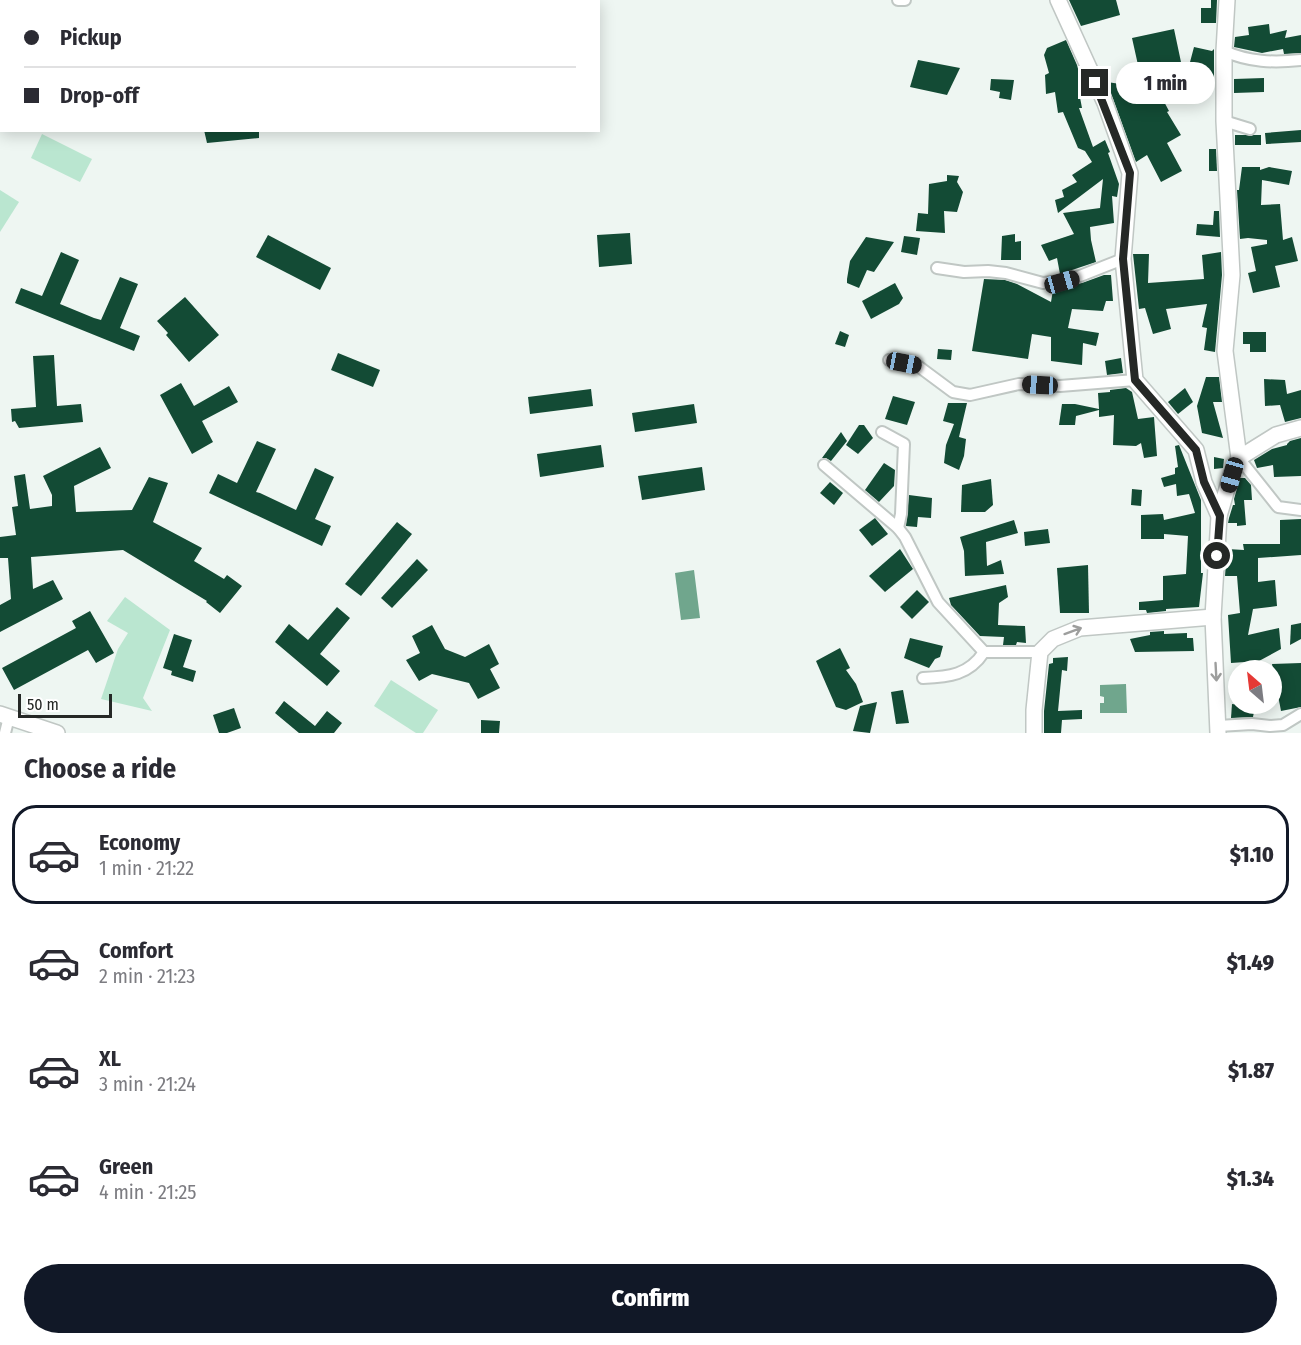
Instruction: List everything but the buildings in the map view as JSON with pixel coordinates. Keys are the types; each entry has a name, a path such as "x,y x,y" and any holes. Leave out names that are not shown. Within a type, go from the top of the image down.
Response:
{"street":[{"path":"898,0 905,0"},
{"path":"1058,0 1105,103 1130,173 1123,259 1135,380 1196,450 1204,482 1220,516"},
{"path":"1227,0 1224,121 1232,275 1225,351 1239,458 1220,516 1213,617 1218,730 1252,724 1283,725 1301,714"},
{"path":"1224,51 1245,60 1279,62 1301,60"},
{"path":"1224,121 1250,129"},
{"path":"937,268 964,272 1006,273 1043,283 1062,282 1123,259"},
{"path":"889,360 918,366 954,392 970,395 1019,384 1060,386 1135,380"},
{"path":"1239,458 1276,435 1301,428"},
{"path":"882,432 904,444 901,514 898,528"},
{"path":"1239,458 1278,507 1301,510"},
{"path":"824,465 898,528 905,537 938,602 984,652 1040,652"},
{"path":"1034,733 1040,652 1053,639 1080,628 1213,617"},
{"path":"923,678 943,677 965,671 976,664 984,652"},
{"path":"5,733 4,715 57,733"}],"shaded area":[{"path":"42,134 92,159 80,182 31,158"},
{"path":"0,190 19,202 0,232"},
{"path":"694,570 700,618 681,620 675,573"},
{"path":"125,597 170,630 143,698 152,711 101,699 118,649 128,633 107,621"},
{"path":"391,680 438,710 423,733 416,733 374,706"},
{"path":"1126,684 1127,713 1100,713 1100,703 1104,703 1104,697 1100,696 1100,685"}],"route":[{"path":"1095,83 1105,103 1130,173 1123,259 1135,380 1196,450 1204,482 1220,516 1217,556"}]}
